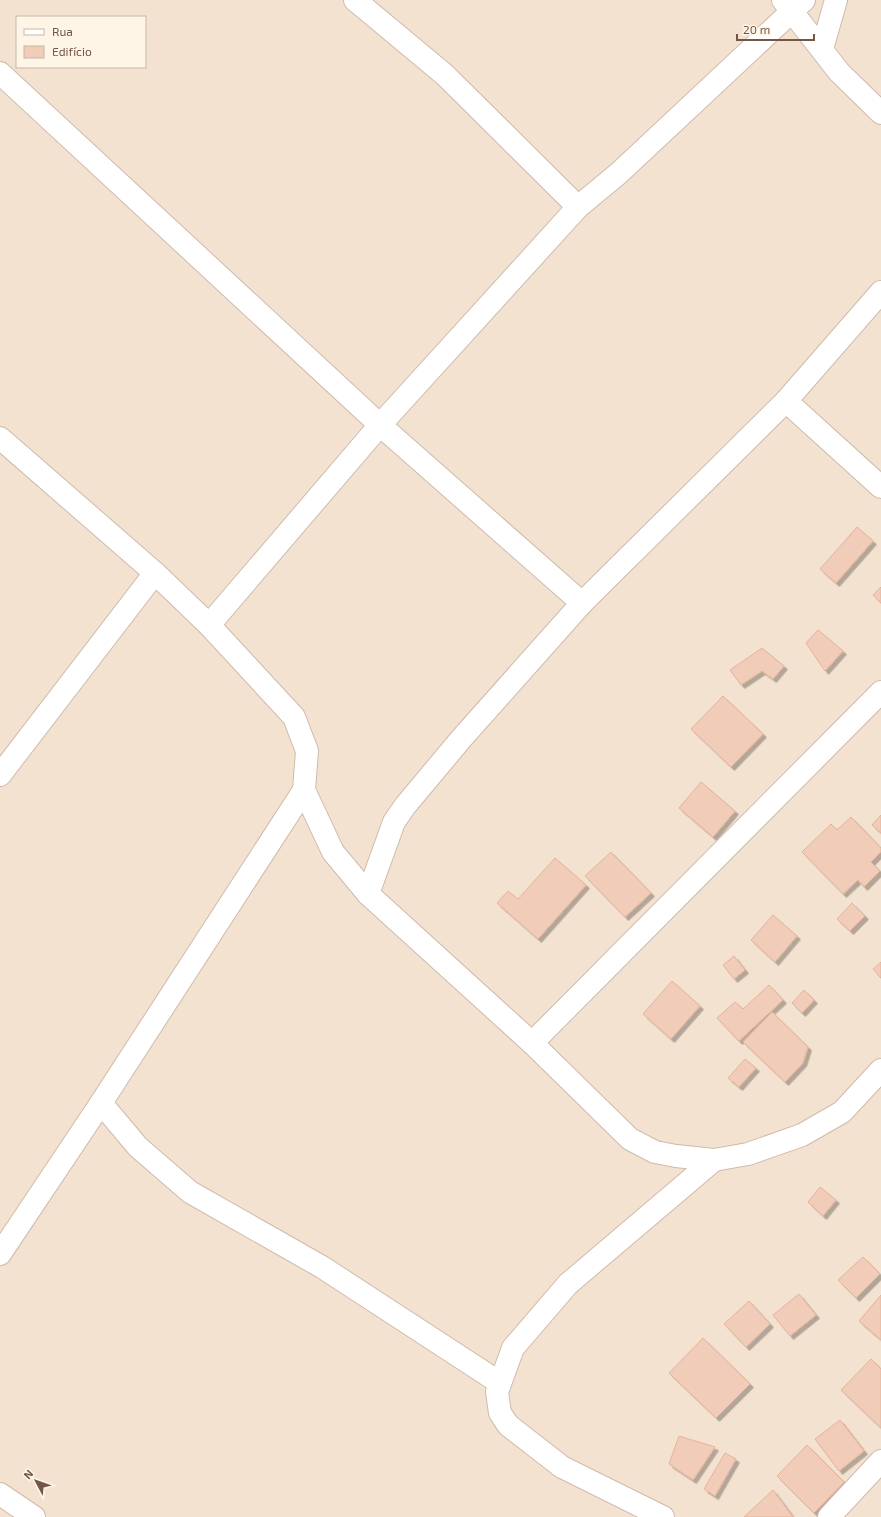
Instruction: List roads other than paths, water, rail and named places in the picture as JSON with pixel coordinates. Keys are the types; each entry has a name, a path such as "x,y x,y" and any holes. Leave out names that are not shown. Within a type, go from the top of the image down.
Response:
{"street":[{"path":"356,0 445,75 578,207"},
{"path":"822,49 836,0"},
{"path":"209,625 380,425 578,207 619,174 793,4 839,72 881,113"},
{"path":"0,73 380,425 582,603"},
{"path":"368,894 394,822 405,806 461,739 582,603 786,400 881,292"},
{"path":"786,400 881,487"},
{"path":"0,438 155,573 209,625 294,717 307,751 304,790 101,1103 0,1254"},
{"path":"0,775 155,573"},
{"path":"532,1043 881,692"},
{"path":"304,790 333,852 368,894 532,1043 630,1139 655,1152 714,1160 748,1154 802,1134 842,1112 881,1070"},
{"path":"101,1103 138,1148 190,1192 322,1267 500,1383"},
{"path":"663,1517 562,1467 508,1425 500,1413 497,1392 513,1348 568,1284 714,1160"},
{"path":"828,1517 881,1461"},
{"path":"0,1494 34,1517"}]}
